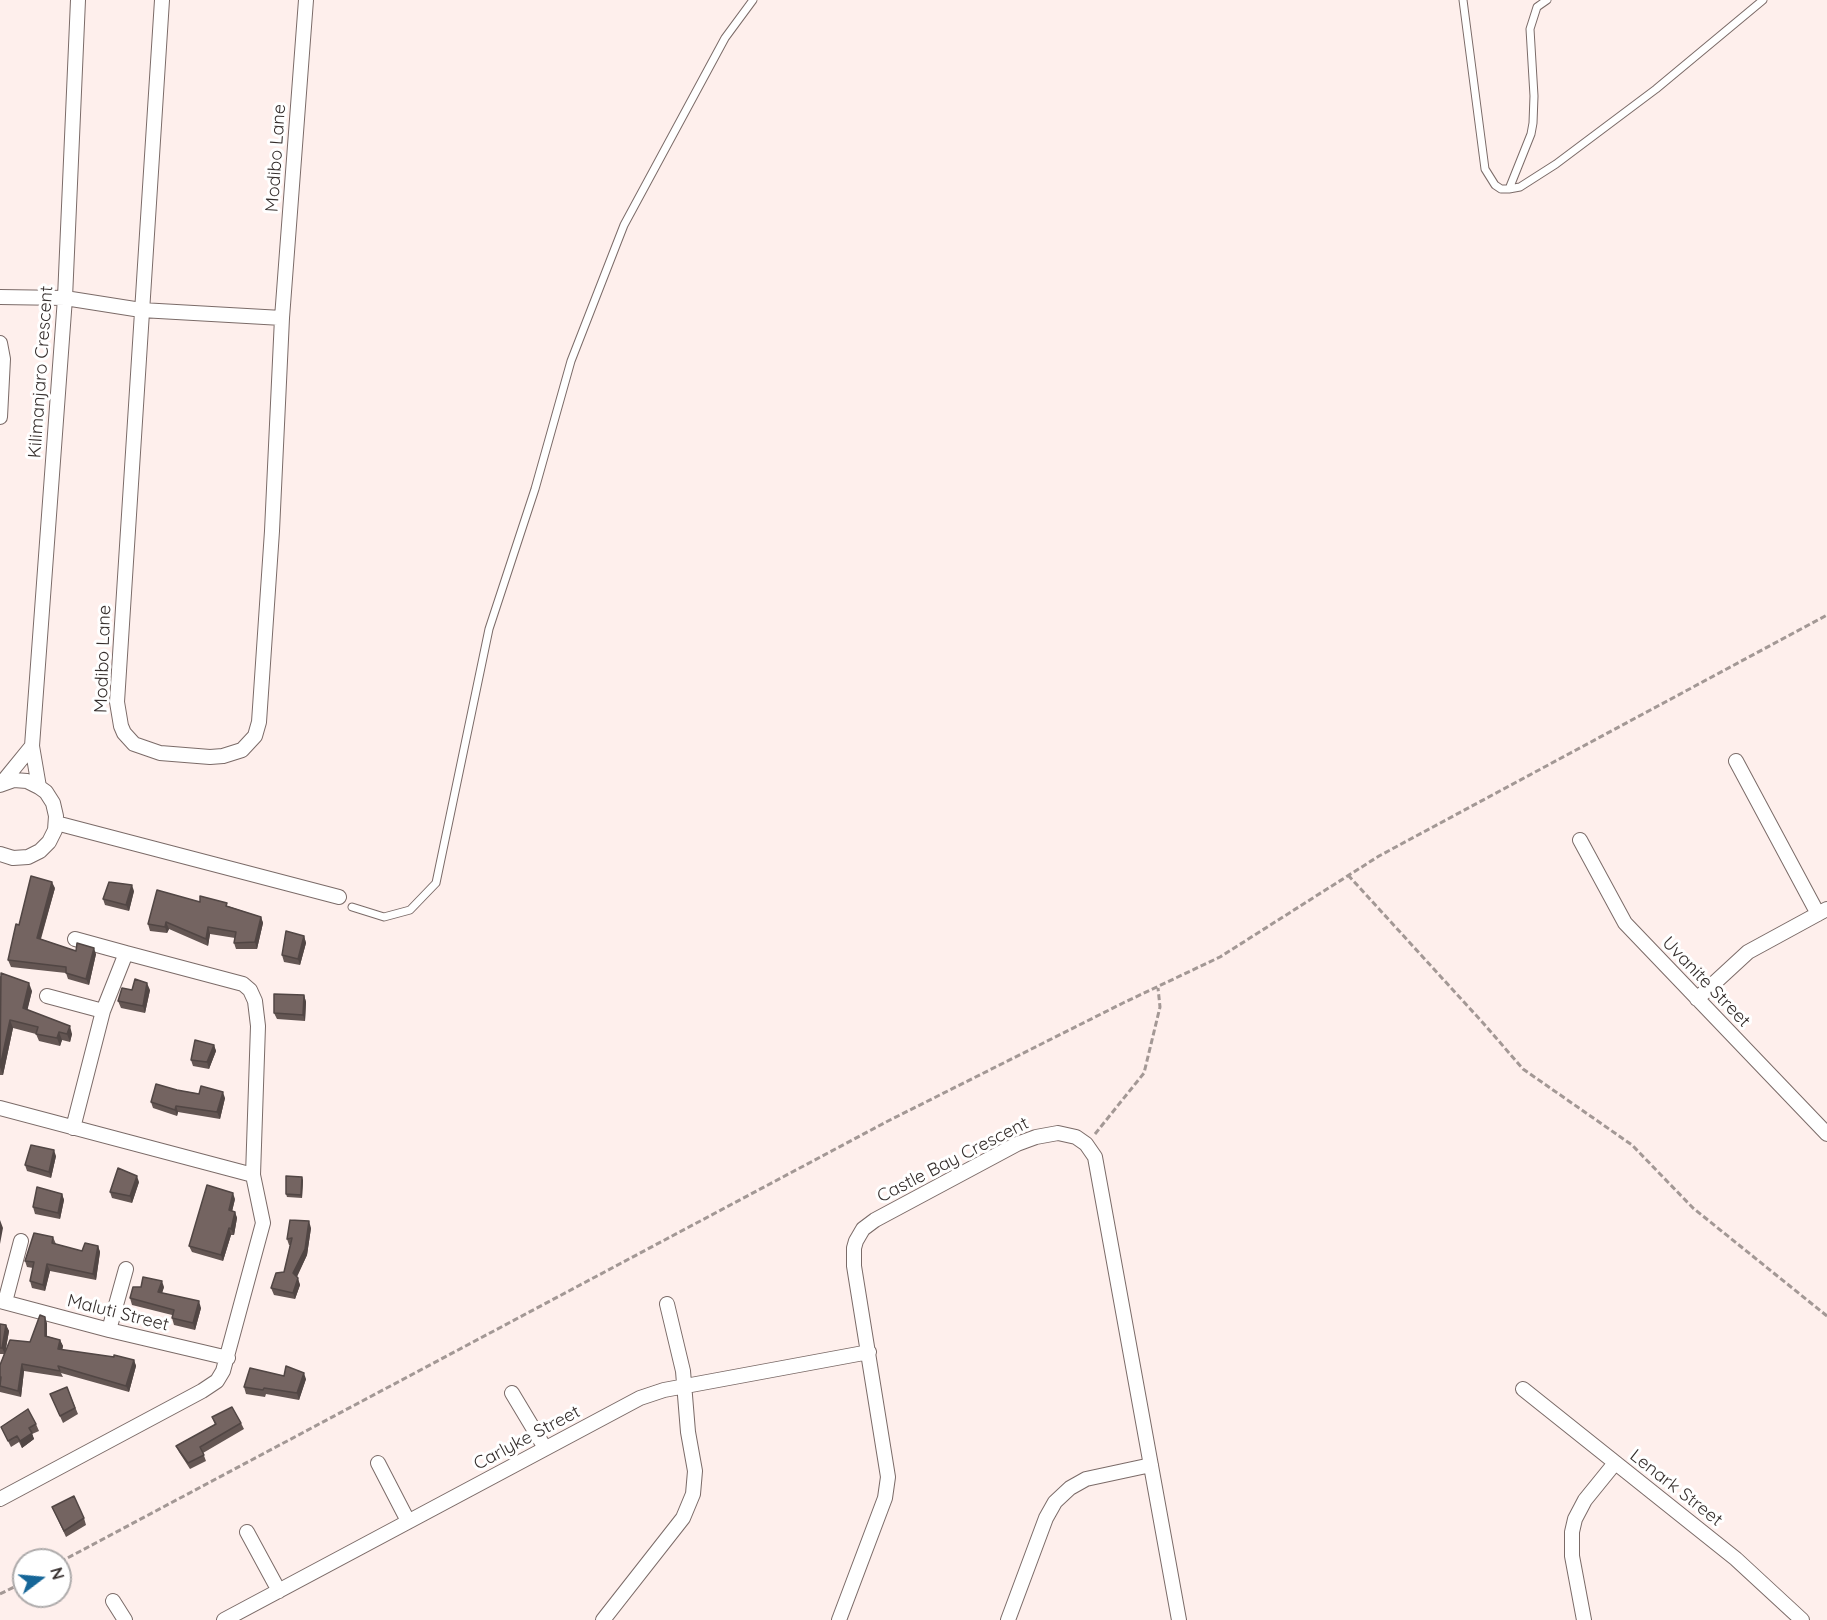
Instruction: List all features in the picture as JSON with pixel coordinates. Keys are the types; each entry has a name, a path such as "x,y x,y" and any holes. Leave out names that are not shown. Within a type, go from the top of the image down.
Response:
{"street":[{"name":"Kilimanjaro Crescent","path":"39,787 32,746 65,298 78,0"},
{"name":"Modibo Lane","path":"162,0 117,702 118,717 124,733 134,744 160,753 210,757 224,756 242,750 255,736 259,722 272,531 282,318 306,0"},
{"path":"0,297 65,298 141,310 282,318"},
{"path":"0,343 3,359 0,417"},
{"path":"1,784 32,746"},
{"path":"1697,999 1748,952 1822,911 1736,761"},
{"path":"0,854 13,858 28,857 40,851 50,842 57,816 53,803 46,792 39,787 14,780 1,784"},
{"path":"56,823 339,897"},
{"name":"Uvanite Street","path":"1580,840 1625,923 1827,1134"},
{"path":"0,1499 207,1387 220,1377 228,1358 262,1230 253,1175 258,1026 255,1000 250,990 243,984 75,939"},
{"path":"73,1128 103,1011 126,953"},
{"path":"47,996 103,1011"},
{"path":"0,1108 253,1175"},
{"name":"Castle Bay Crescent","path":"839,1620 887,1489 888,1465 868,1352 854,1245 863,1229 887,1214 1026,1140 1058,1133 1076,1137 1086,1143"},
{"path":"1086,1143 1095,1157 1098,1169 1179,1620"},
{"path":"2,1302 21,1241"},
{"path":"109,1330 126,1269"},
{"name":"Maluti Street","path":"2,1302 228,1358"},
{"path":"603,1620 688,1510 694,1487 683,1371 667,1304"},
{"name":"Carlyke Street","path":"224,1620 640,1398 664,1390 868,1352"},
{"name":"Lenark Street","path":"1523,1389 1736,1559 1802,1620"},
{"path":"512,1392 546,1448"},
{"path":"378,1463 408,1521"},
{"path":"1584,1620 1572,1556 1572,1532 1584,1500 1615,1463"},
{"path":"1008,1620 1046,1518 1055,1502 1070,1488 1086,1479 1151,1465"},
{"path":"247,1532 279,1591"},
{"path":"113,1600 125,1620"}],"lane":[{"path":"352,907 384,917 410,910 436,883 489,629 535,489 571,361 624,225 724,38 753,0"},
{"path":"1463,0 1485,169 1490,179 1501,189 1520,187 1556,164 1656,89 1763,0"},
{"path":"1509,189 1531,134 1533,123 1531,23 1537,7 1547,0"}],"path":[{"path":"72,1556 888,1121 1221,957 1348,875 1458,812 1827,615"},
{"path":"1348,875 1523,1069 1632,1145 1693,1208 1827,1316"},
{"path":"1086,1143 1142,1078 1159,1014 1158,988"}],"building":[{"path":"31,876 52,882 37,938 76,951 77,943 94,948 86,979 66,973 66,967 8,960"},
{"path":"109,882 132,885 126,905 103,899"},
{"path":"157,890 200,902 200,896 227,903 226,906 261,917 255,942 234,943 236,932 208,927 206,939 166,922 165,927 148,924"},
{"path":"286,931 304,936 298,959 282,955"},
{"path":"1,973 29,983 23,1008 70,1026 67,1034 59,1032 57,1038 36,1034 38,1027 10,1020 0,1067"},
{"path":"135,979 147,983 143,1006 118,1001 122,988 132,990"},
{"path":"274,994 304,995 303,1015 274,1013"},
{"path":"195,1040 214,1045 207,1062 191,1060"},
{"path":"156,1084 199,1094 201,1086 223,1092 217,1112 176,1106 175,1110 151,1102"},
{"path":"31,1145 54,1150 49,1172 25,1165"},
{"path":"118,1168 137,1176 130,1196 110,1192"},
{"path":"286,1176 302,1177 301,1195 286,1194"},
{"path":"207,1185 233,1193 229,1210 235,1212 221,1255 189,1246"},
{"path":"37,1187 62,1194 58,1213 33,1207"},
{"path":"290,1220 309,1221 305,1249 293,1273 298,1278 293,1293 271,1288 276,1273 284,1272 292,1238 287,1239"},
{"path":"34,1233 53,1237 52,1243 82,1251 85,1243 98,1246 93,1274 47,1264 43,1285 30,1281 34,1262 25,1261"},
{"path":"143,1277 162,1281 158,1292 199,1301 193,1323 172,1318 174,1310 130,1298 133,1287 141,1287"},
{"path":"40,1315 45,1317 45,1336 60,1340 58,1349 114,1357 114,1355 134,1360 126,1386 58,1366 60,1371 22,1364 18,1391 0,1386 0,1365 10,1340 30,1342"},
{"path":"0,1324 6,1325 2,1348 0,1348"},
{"path":"286,1366 304,1373 297,1393 244,1387 250,1368 284,1376"},
{"path":"67,1387 75,1408 60,1416 50,1394"},
{"path":"232,1407 241,1423 200,1447 204,1455 188,1463 176,1446 216,1424 212,1417"},
{"path":"28,1409 36,1424 29,1428 32,1433 20,1441 17,1436 8,1441 1,1427"},
{"path":"74,1496 84,1518 64,1531 52,1507"}]}
